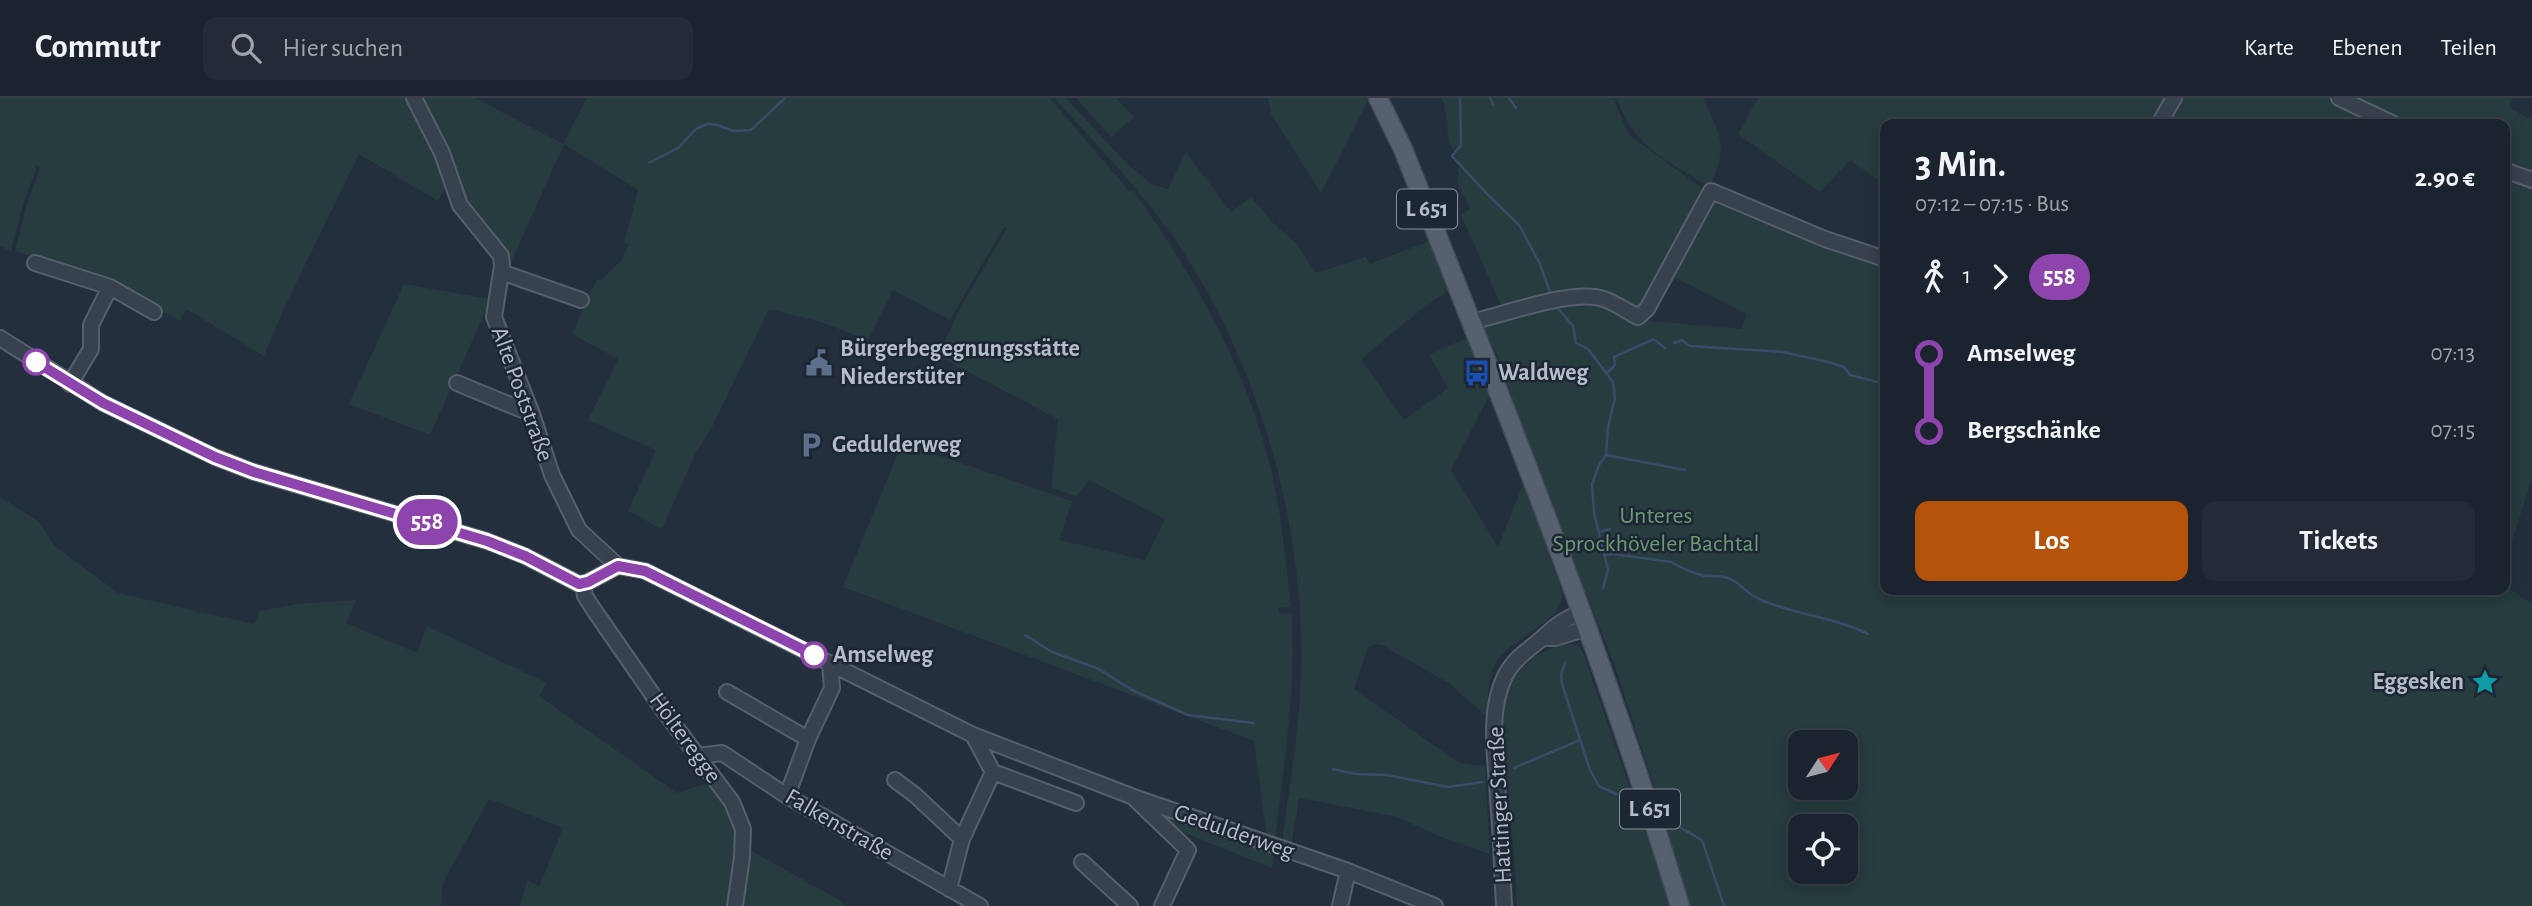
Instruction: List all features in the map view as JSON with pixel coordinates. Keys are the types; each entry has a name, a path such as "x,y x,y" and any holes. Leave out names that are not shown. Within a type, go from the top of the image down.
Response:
{"main road":[{"name":"L 651","path":"1378,98 1403,149 1585,620 1633,757 1680,906"}],"street":[{"name":"Alte Poststraße","path":"414,98 442,153 460,205 499,251 502,261 494,317 532,414 552,475 579,530 618,566"},
{"path":"2162,119 2174,98"},
{"path":"2339,98 2383,119"},
{"path":"2510,172 2532,180"},
{"path":"1470,322 1543,302 1579,297 1602,298 1638,317 1647,309 1711,191 1825,240 1880,257"},
{"path":"35,263 110,287 154,312"},
{"path":"501,272 580,300"},
{"path":"70,384 91,349 91,325 110,287"},
{"path":"0,338 70,384 115,409 215,457 254,472 487,541 525,556 572,582 583,584 618,566"},
{"path":"457,383 532,414"},
{"name":"Gedulderweg","path":"618,566 645,571 973,735 1130,796 1348,871 1435,906"},
{"name":"Hölteregge","path":"583,584 587,600 732,802 743,829 735,906"},
{"name":"Hattinger Straße","path":"1504,906 1494,737 1496,708 1509,669 1528,648 1543,638 1550,628 1585,620"},
{"path":"787,796 808,739 832,688 830,663"},
{"path":"727,692 808,739"},
{"path":"973,735 993,772 1076,803"},
{"name":"Falkenstraße","path":"697,756 722,753 787,796 980,906"},
{"path":"949,889 962,839 993,772"},
{"path":"895,780 962,839"},
{"path":"1130,796 1188,850 1162,906"},
{"path":"1082,862 1130,906"},
{"path":"1340,906 1348,871"}],"green space":[{"path":"0,98 410,98 448,182 438,201 359,154 284,308 264,356 186,309 180,321 112,283 15,251 40,167 35,165 36,170 23,204 11,251 0,246"},
{"path":"420,98 475,98 563,144 587,98 1050,98 1130,192 1133,190 1177,255 1216,323 1247,394 1260,432 1278,504 1291,607 1278,608 1279,614 1292,613 1291,698 1275,839 1267,837 1254,741 843,587 902,443 1072,501 1059,540 1145,560 1165,519 1089,480 1076,496 1051,488 1058,419 938,356 959,310 1007,228 1004,227 950,320 893,290 868,340 821,322 769,309 712,427 696,452 662,529 628,511 656,450 588,420 618,359 572,334 597,279 601,280 622,259 629,244 624,243 638,190 564,144 508,269 463,201"},
{"path":"1055,98 1066,98 1127,164 1153,185 1168,189 1186,152 1231,212 1251,197 1273,223 1296,243 1316,273 1366,257 1370,264 1432,240 1448,291 1419,311 1361,359 1404,420 1448,388 1429,355 1466,338 1489,396 1451,470 1498,547 1524,482 1562,592 1561,603 1546,621 1512,645 1495,664 1489,683 1487,717 1449,683 1382,645 1368,647 1354,689 1459,763 1485,766 1490,854 1441,837 1397,817 1299,798 1291,847 1282,844 1300,697 1300,618 1295,560 1285,501 1270,443 1251,386 1200,279 1142,196"},
{"path":"1076,98 1116,98 1134,117 1111,137"},
{"path":"1268,98 1369,98 1321,193 1271,114"},
{"name":"Unteres Sprockhöveler Bachtal","path":"1441,98 1613,98 1629,135 1702,188 1705,193 1645,317 1650,321 1741,329 1747,314 1668,274 1713,192 1880,259 1880,595 2510,595 2510,589 2532,604 2532,906 1689,906 1615,666 1516,414 1502,368 1479,325 1503,310 1461,215 1470,209 1458,184 1459,162 1449,142 1444,102"},
{"path":"1617,98 1703,98 1715,123 1721,151 1710,187 1667,161 1642,140 1623,114"},
{"path":"1758,98 2172,98 2162,119 1880,119 1880,181 1850,160 1820,192 1738,134"},
{"path":"2177,98 2336,98 2380,119 2168,119"},
{"path":"2343,98 2513,98 2509,108 2532,120 2532,178 2510,170 2510,119 2388,119"},
{"path":"2510,174 2532,182 2532,478 2510,548"},
{"path":"404,284 491,299 430,435 349,404"},
{"path":"0,497 38,521 55,546 118,593 254,624 260,611 297,604 356,600 346,623 417,653 427,626 547,683 539,696 677,793 711,782 729,805 738,832 732,906 520,906 527,880 539,887 563,828 489,799 443,883 441,906 0,906"},
{"path":"1578,645 1582,650 1671,906 1517,906 1502,735 1504,703 1517,674 1533,659 1551,649"},
{"path":"1145,803 1275,848 1272,868 1182,832"},
{"path":"748,849 836,898 846,906 738,906"}],"waterway":[{"path":"649,163 678,148 696,129 707,124 733,131 751,130 785,98"},
{"path":"1460,98 1461,145 1452,156 1519,225 1540,264 1551,295"},
{"path":"1490,98 1493,104"},
{"path":"1509,98 1516,108"},
{"path":"1555,305 1573,326 1576,343 1588,349 1613,382 1615,398 1608,427 1606,455 1592,484 1594,513 1608,570 1603,588"},
{"path":"1606,374 1615,365 1614,357 1654,339 1665,348"},
{"path":"1674,343 1682,340 1690,346 1783,352 1844,367 1850,375 1880,383"},
{"path":"1606,455 1685,470"},
{"path":"1599,532 1610,529"},
{"path":"1606,555 1672,562 1698,574 1725,577 1755,597 1772,604 1868,634"},
{"path":"1025,635 1052,652 1099,669 1132,690 1188,715 1254,723"},
{"path":"1565,664 1561,674 1562,684 1590,770 1599,786 1616,794"},
{"path":"1514,768 1580,740"},
{"path":"1333,769 1356,774 1387,775 1448,787 1483,782"},
{"path":"1681,828 1702,840 1724,906"}],"bus line":[{"name":"558","path":"36,362 103,403 234,465 487,541 525,556 579,584 618,566 645,571 814,655"}],"place":[{"name":"Bürgerbegegnungsstätte Niederstüter","path":"819,363"},
{"name":"Waldweg","path":"1477,373"},
{"name":"Gedulderweg","path":"811,445"},
{"name":"Amselweg","path":"814,655"},
{"name":"Eggesken","path":"2485,682"}]}
